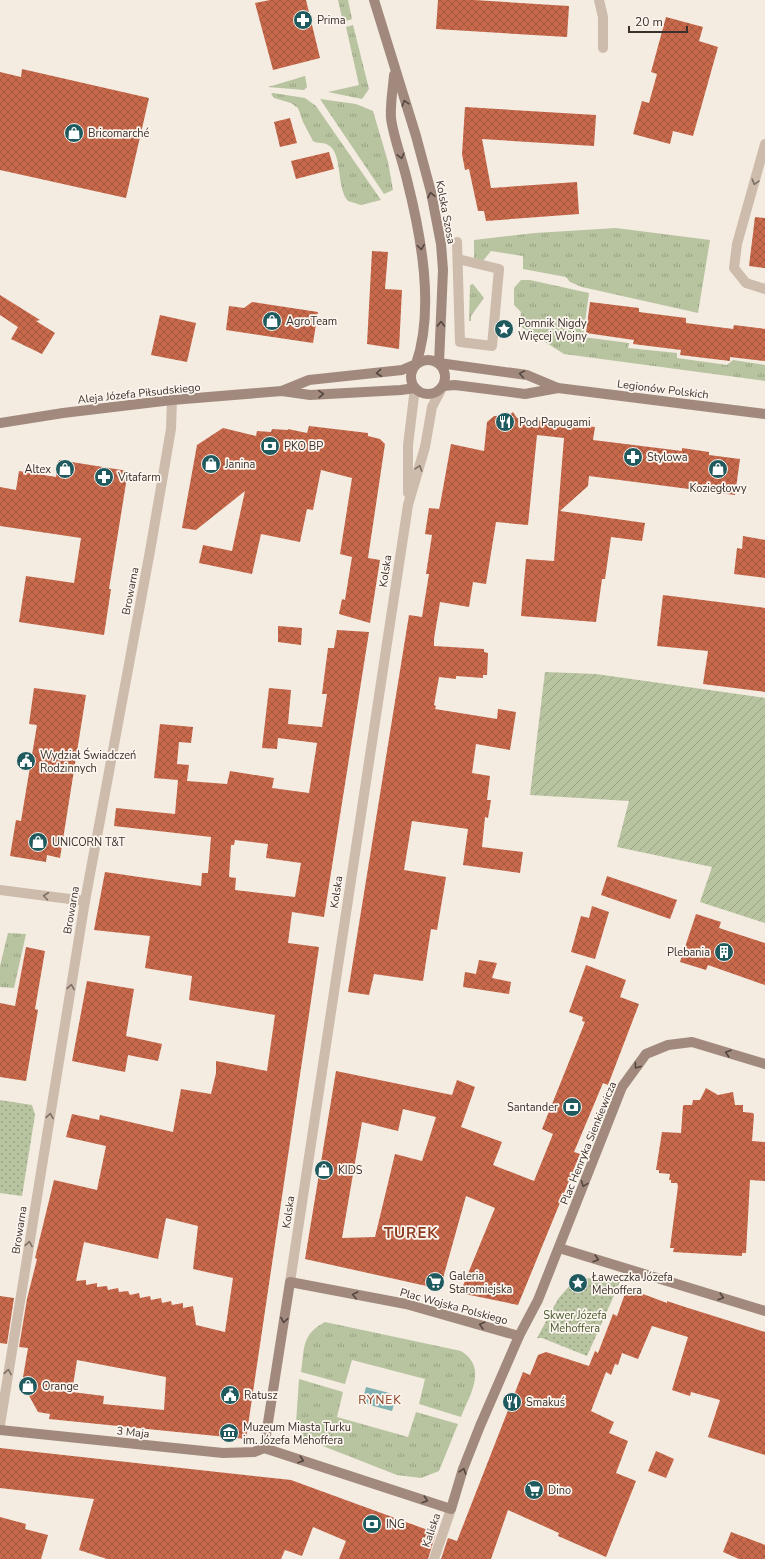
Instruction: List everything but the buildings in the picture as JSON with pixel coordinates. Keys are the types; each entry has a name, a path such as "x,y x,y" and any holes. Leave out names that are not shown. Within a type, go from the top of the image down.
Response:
{"street":[{"name":"Kolska Szosa","path":"374,0 387,38 395,70 416,136 431,192 441,244 443,270 439,363"},
{"path":"599,0 603,18 603,48"},
{"name":"Kolska Szosa","path":"395,70 391,118 411,195 421,243 424,272 425,309 421,350 416,364"},
{"path":"765,144 737,244 734,268 746,283 765,289"},
{"path":"457,242 460,342 492,346 499,269 458,259"},
{"path":"430,359 439,363 445,371 443,386 435,393 430,394 420,392 415,388 411,377 416,364 420,361 430,359"},
{"name":"Legionów Polskich","path":"439,363 527,375 558,388 765,414"},
{"name":"Aleja Józefa Piłsudskiego","path":"282,391 309,380 402,370 416,364"},
{"name":"Legionów Polskich","path":"443,386 455,385 525,394 558,388"},
{"name":"Kolska","path":"290,1282 408,505 425,447 432,407 443,386"},
{"name":"Aleja Józefa Piłsudskiego","path":"0,424 63,413 172,400 282,391 310,395 415,388"},
{"name":"Kolska","path":"408,505 408,445 415,388"},
{"name":"Browarna","path":"0,1425 85,901 150,551 170,429 172,400"},
{"path":"0,890 85,901"},
{"name":"Plac Henryka Sienkiewicza","path":"519,1336 538,1300 622,1087 646,1054 668,1045 692,1042 765,1064"},
{"path":"559,1248 765,1311"},
{"path":"290,1282 264,1448 451,1509"},
{"name":"Plac Wojska Polskiego","path":"290,1282 406,1304 519,1336 463,1469 451,1509"},
{"name":"3 Maja","path":"0,1430 223,1453 254,1452 264,1448"},
{"name":"Kaliska","path":"434,1559 451,1509"}],"green space":[{"path":"338,0 348,0 352,19 343,22"},
{"path":"353,25 369,89 362,99 328,92 359,85 346,27"},
{"path":"305,76 307,87 304,90 268,87"},
{"path":"273,93 305,98 316,106 381,200 361,205 348,201 344,195 338,162 333,149 326,144 313,141 303,122 298,108 291,103 274,98 271,94"},
{"path":"320,99 356,104 373,111 388,162 393,190 384,194"},
{"path":"616,228 710,240 698,313 582,287 570,282 566,277 523,269 523,256 491,251 482,262 474,259 474,240 535,233"},
{"path":"521,280 530,280 589,293 583,337 629,343 628,348 677,353 677,358 727,365 733,360 765,365 765,381 564,354 520,326 521,312 514,305 514,288"},
{"path":"473,284 484,298 471,316 471,321 469,321 470,285"},
{"path":"545,672 596,674 765,698 765,923 700,902 712,867 617,847 629,801 530,795"},
{"path":"8,933 26,934 14,988 0,987 0,966"},
{"path":"0,1100 32,1105 35,1115 22,1196 0,1193"},
{"name":"Skwer Józefa Mehoffera","path":"586,1278 620,1282 587,1356 542,1338 537,1338 558,1299 571,1284"},
{"path":"325,1322 461,1351 474,1365 475,1373 472,1390 461,1417 419,1404 425,1379 352,1360 345,1384 301,1372 304,1349 308,1337 317,1327"},
{"path":"299,1379 343,1392 337,1417 408,1437 416,1412 458,1424 439,1471 421,1478 397,1475 305,1439 296,1423"}],"water":[{"path":"366,1387 397,1395 392,1411 362,1403"}],"place":[{"name":"Prima","path":"303,20"},
{"name":"Bricomarché","path":"74,133"},
{"name":"AgroTeam","path":"272,321"},
{"name":"Pomnik Nigdy Więcej Wojny","path":"504,329"},
{"name":"Pod Papugami","path":"505,422"},
{"name":"PKO BP","path":"270,446"},
{"name":"Stylowa","path":"633,457"},
{"name":"Janina","path":"211,464"},
{"name":"Altex","path":"65,469"},
{"name":"Koziegłowy","path":"718,469"},
{"name":"Vitafarm","path":"104,477"},
{"name":"Wydział Świadczeń Rodzinnych","path":"26,761"},
{"name":"UNICORN T&T","path":"38,842"},
{"name":"Plebania","path":"724,952"},
{"name":"Santander","path":"572,1107"},
{"name":"KIDS","path":"324,1170"},
{"name":"Galeria Staromiejska","path":"435,1282"},
{"name":"Ławeczka Józefa Mehoffera","path":"578,1283"},
{"name":"Orange","path":"28,1386"},
{"name":"Ratusz","path":"230,1395"},
{"name":"Smakuś","path":"512,1402"},
{"name":"Muzeum Miasta Turku im. Józefa Mehoffera","path":"229,1433"},
{"name":"Dino","path":"534,1490"},
{"name":"ING","path":"372,1524"}],"district":[{"name":"TUREK","path":"411,1233"},
{"name":"RYNEK","path":"380,1400"}]}
